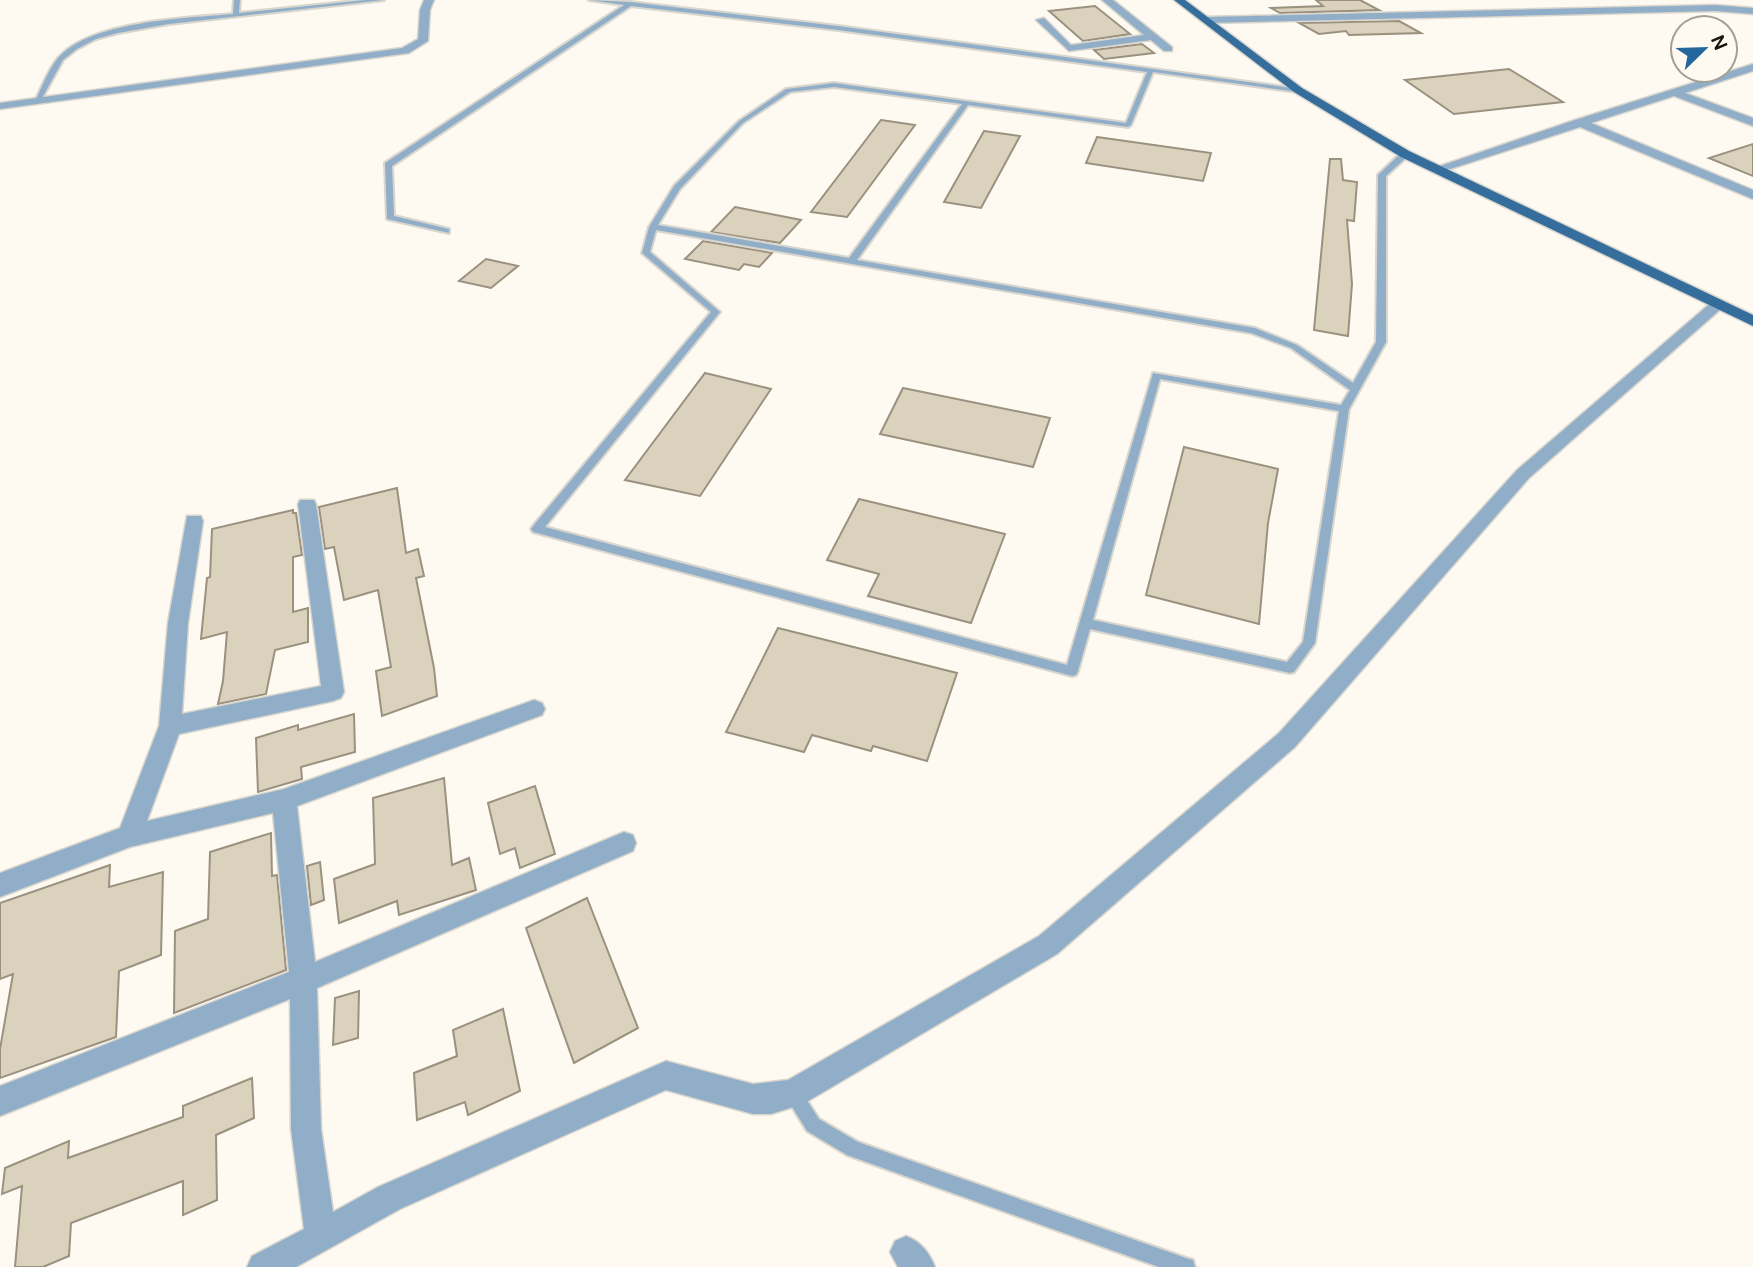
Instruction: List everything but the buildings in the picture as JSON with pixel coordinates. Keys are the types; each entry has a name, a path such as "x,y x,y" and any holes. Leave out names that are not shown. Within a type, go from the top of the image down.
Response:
{"main road":[{"path":"1179,0 1298,90 1405,154 1753,321"}],"street":[{"path":"0,106 405,51 423,41 426,29 424,8 429,0"},
{"path":"1107,0 1168,49"},
{"path":"1564,0 1579,11"},
{"path":"1701,0 1715,8"},
{"path":"1391,8 1400,15"},
{"path":"1206,20 1715,8 1753,10"},
{"path":"1041,20 1069,48 1153,37"},
{"path":"1437,169 1753,67"},
{"path":"1673,92 1753,122"},
{"path":"1579,122 1753,195"},
{"path":"262,1267 389,1198 666,1075 753,1099 771,1099 793,1094 1048,945 1287,740 1523,474 1718,304"},
{"path":"170,726 333,692 307,504"},
{"path":"129,836 170,726 178,623 194,521"},
{"path":"0,885 129,836 284,800 534,709"},
{"path":"284,800 303,980 306,1129 321,1237"},
{"path":"0,1101 303,980 624,843"}],"lane":[{"path":"236,15 237,0"},
{"path":"38,101 62,57 86,42 114,32 143,26 381,0"},
{"path":"592,0 838,28 1298,90"},
{"path":"446,231 390,217 388,165 630,4"},
{"path":"1151,70 1128,125 834,85 788,90 741,122 677,188 653,227 646,253 716,312 537,529 1072,671 1156,375 1344,409"},
{"path":"851,262 966,103"},
{"path":"1086,622 1290,668 1309,643 1344,409 1381,342 1382,175 1405,154"},
{"path":"653,227 1252,330 1286,340 1302,349 1356,389"},
{"path":"793,1094 813,1125 853,1149 1186,1267"}]}
